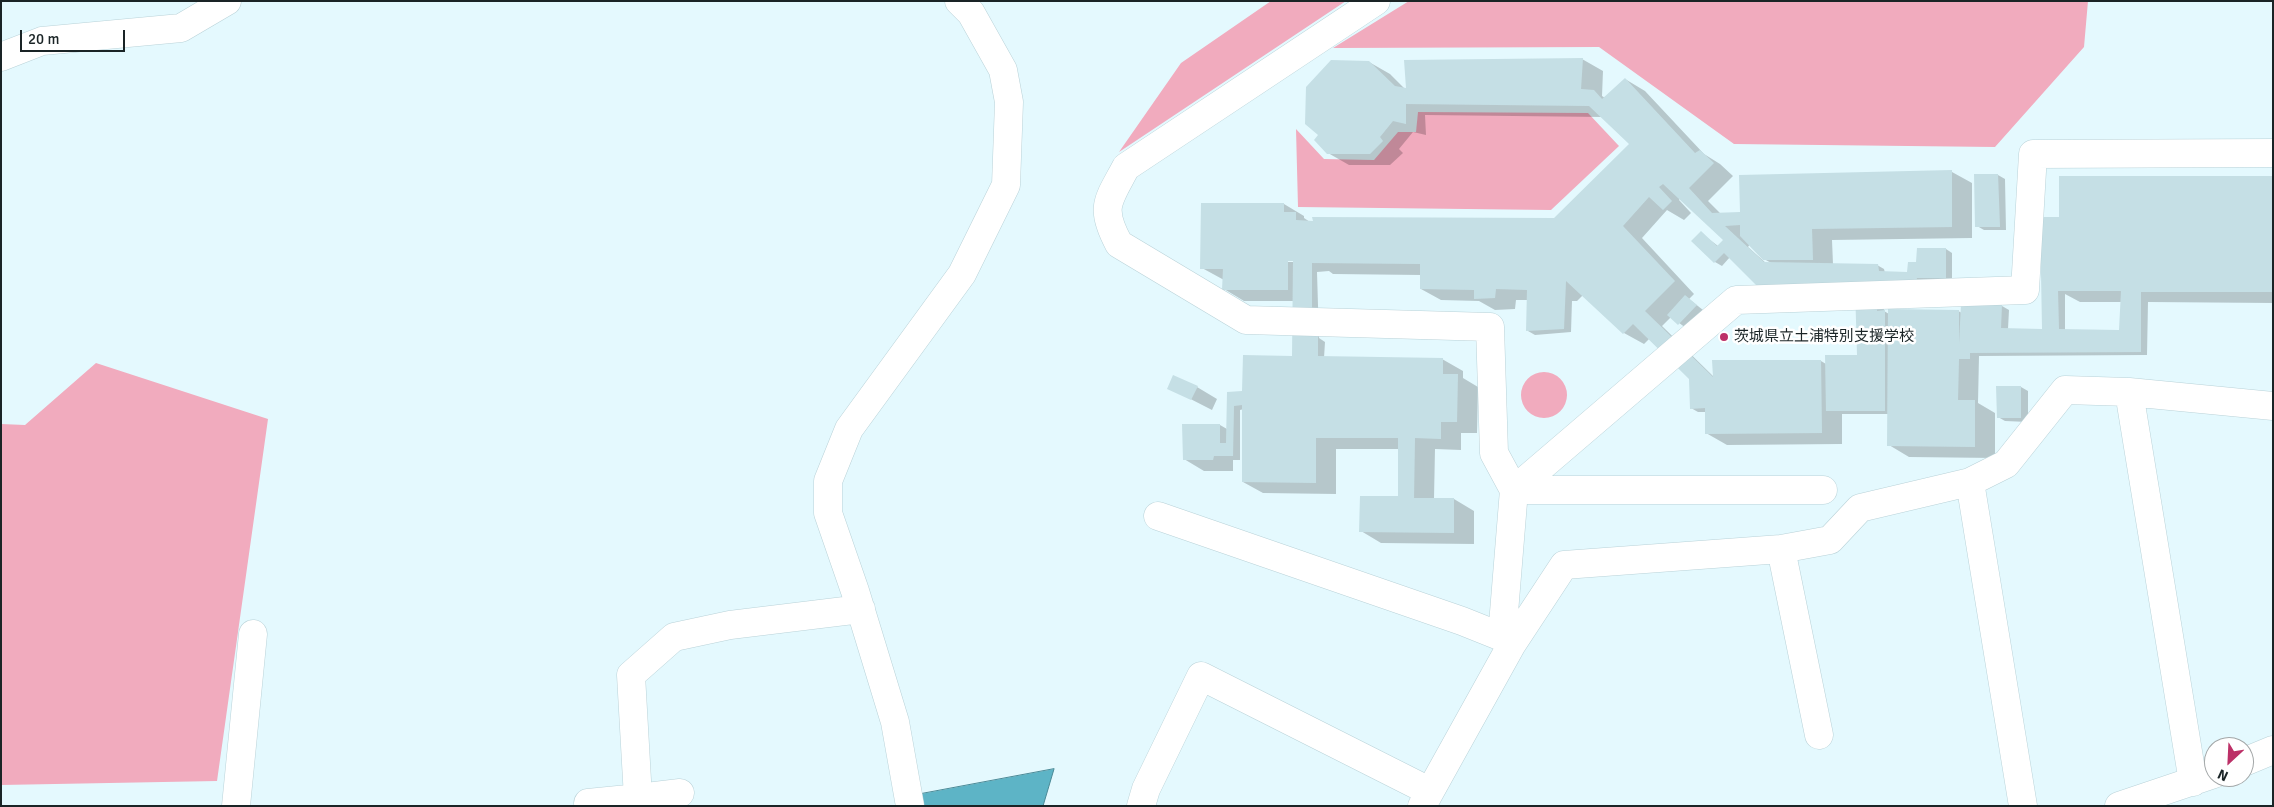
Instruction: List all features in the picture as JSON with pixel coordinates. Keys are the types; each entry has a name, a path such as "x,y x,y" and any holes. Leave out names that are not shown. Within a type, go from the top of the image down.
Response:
{"street":[{"path":"1,56 42,41 181,28 228,1"},
{"path":"910,806 895,722 861,609 828,513 828,481 849,429 962,274 1006,185 1009,102 1003,70 971,14 959,1"},
{"path":"1376,1 1126,167 1108,203 1108,224 1119,244 1246,320 1490,327 1494,453 1514,490 1507,641"},
{"path":"1514,490 1736,300 2025,290 2033,154 2273,153"},
{"path":"1141,806 1146,789 1201,676 1425,798 1507,641 1564,566 1781,549 1830,540 1860,508 1970,482 2006,464 2065,390 2129,392 2273,406"},
{"path":"2119,806 2204,778 2129,392"},
{"path":"1970,482 2023,806"},
{"path":"1514,490 1824,490"},
{"path":"1158,516 1462,621 1507,641"},
{"path":"1781,549 1819,735"},
{"path":"638,798 631,675 674,637 730,625 861,609"},
{"path":"236,806 253,634"},
{"path":"2254,758 2273,750"},
{"path":"588,803 680,793"}],"shaded area":[{"path":"1271,1 1346,1 1119,152 1181,63"},
{"path":"1409,1 2088,1 2084,47 1995,147 1734,144 1599,47 1333,48"},
{"path":"1418,112 1588,113 1619,146 1551,210 1298,207 1296,129 1324,159 1374,160 1398,132 1416,132"},
{"path":"96,363 268,419 217,781 1,785 1,424 25,425"},
{"path":"1539,372 1549,372 1563,382 1567,395 1563,408 1557,414 1549,418 1539,418 1525,408 1521,400 1521,390 1531,376"}],"water":[{"path":"1054,769 1043,806 922,806 921,794"}],"building":[{"path":"1583,58 1581,89 1594,90 1602,99 1625,78 1695,153 1700,150 1714,163 1689,188 1712,213 1740,212 1739,175 1952,170 1952,227 1812,229 1813,260 1763,260 1740,236 1740,225 1725,226 1764,262 1878,264 1879,271 1907,272 1908,262 1916,262 1917,248 1946,248 1946,278 1917,278 1915,285 1876,285 1877,311 1885,310 1885,411 1826,411 1825,355 1857,355 1855,287 1759,288 1724,253 1714,263 1691,241 1701,231 1717,246 1723,240 1663,184 1659,187 1672,201 1663,210 1649,197 1623,226 1675,281 1645,311 1713,377 1712,360 1821,360 1822,433 1705,434 1705,408 1690,409 1689,379 1633,324 1623,334 1566,281 1564,329 1526,331 1527,290 1496,289 1495,298 1474,299 1474,290 1420,289 1420,264 1312,263 1312,336 1318,336 1318,356 1443,358 1443,374 1458,374 1457,422 1441,422 1441,439 1415,438 1414,498 1454,498 1454,533 1359,532 1360,496 1398,496 1398,438 1316,438 1316,483 1242,482 1242,405 1234,406 1233,456 1214,456 1213,460 1183,460 1182,424 1220,424 1220,443 1226,443 1227,392 1242,391 1243,355 1292,356 1293,261 1288,261 1288,290 1222,290 1223,269 1200,269 1201,203 1284,203 1284,212 1296,212 1296,220 1313,221 1312,217 1554,218 1629,144 1589,106 1406,104 1406,124 1393,121 1380,137 1383,141 1370,154 1327,154 1314,140 1318,135 1305,124 1306,87 1331,60 1369,61 1395,86 1406,88 1404,60"},
{"path":"1974,174 1998,174 2000,227 1975,227"},
{"path":"2059,176 2273,176 2273,292 2141,292 2141,352 1970,353 1970,359 1959,359 1958,400 1975,400 1975,447 1887,446 1888,309 1959,310 1959,344 1961,304 2002,304 2001,328 2042,329 2040,217 2059,217","holes":["2058,291 2121,291 2119,330 2059,329"]},
{"path":"1685,295 1697,305 1678,325 1667,315"},
{"path":"1173,375 1198,386 1191,400 1167,389"},
{"path":"1996,386 2021,386 2021,418 1997,418"}],"place":[{"name":"茨城県立土浦特別支援学校","path":"1724,337"}]}
